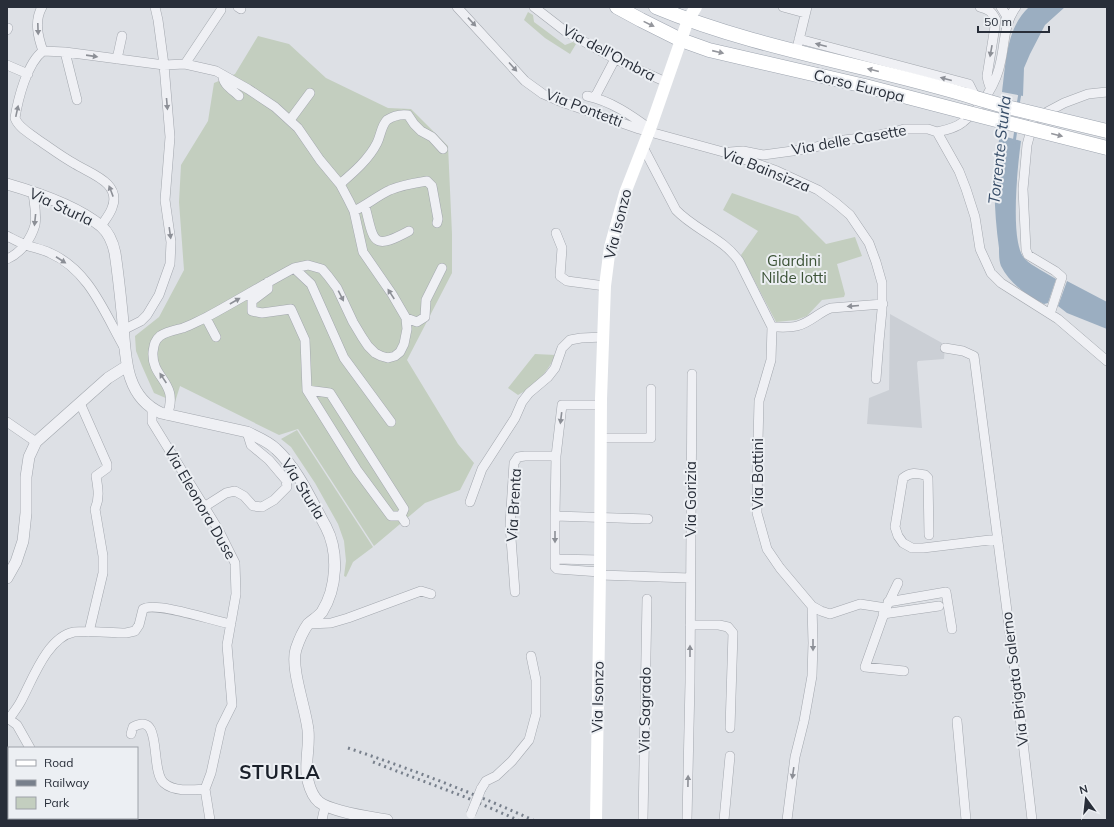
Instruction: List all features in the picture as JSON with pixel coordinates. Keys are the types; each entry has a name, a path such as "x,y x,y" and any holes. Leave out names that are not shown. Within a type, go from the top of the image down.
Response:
{"main road":[{"name":"Corso Europa","path":"617,7 681,40 709,50 865,86 1107,148"},
{"name":"Corso Europa","path":"656,7 688,20 737,36 798,45 1007,107 1107,131"},
{"name":"Via Isonzo","path":"596,820 601,438 605,286 610,248 625,193 650,130 688,20 696,7"}],"street":[{"path":"42,7 38,13 37,29 39,41 43,51"},
{"path":"123,330 137,323 147,315 159,295 170,264 171,242 165,200 170,137 164,65 155,7"},
{"name":"Via Pontetti","path":"457,7 525,81 543,94 558,101 650,130"},
{"name":"Via dell'Ombra","path":"534,7 565,31 615,59 666,82"},
{"path":"783,7 806,10 798,45"},
{"path":"980,7 988,9 994,15 996,20 987,76 990,87"},
{"path":"1001,7 1006,15 1007,24 1001,62 994,83 990,87 985,98 963,122 937,132 959,171 966,189 975,218 980,249 991,273 1001,283 1051,311 1107,361"},
{"path":"1007,24 1016,7"},
{"path":"185,64 221,10"},
{"path":"117,59 122,36"},
{"path":"101,226 113,207 114,199 110,187 96,175 73,163 43,143 16,122 15,118 17,109 28,74 34,60 43,51 65,52 164,65 185,64 216,71 248,89 275,107 298,128 320,160 340,184 354,211 363,252 392,294 406,318 407,329 404,344 400,352 395,356 388,358 381,356 368,346 337,288 322,269 308,264 294,268 206,318 159,337 154,344 153,358 156,367 170,392 171,401 167,415"},
{"path":"65,52 77,100"},
{"path":"615,59 591,97 626,111 650,130"},
{"path":"7,65 28,74"},
{"path":"223,75 225,83 240,96"},
{"path":"1051,311 1062,277 1028,255 1026,250 1023,189 1027,145 1034,119 1064,103 1088,94 1107,92"},
{"path":"290,120 310,93"},
{"path":"340,184 362,164 370,154 378,142 383,125 392,117 408,114 414,124 421,131 432,137 443,149"},
{"name":"Via delle Casette","path":"727,153 743,152 763,155 807,149 844,140 869,137 904,129 928,129 937,132"},
{"name":"Via Bainsizza","path":"650,130 777,170 818,190 850,215 869,243 882,283 883,304 878,341 876,379"},
{"name":"Via Bottini","path":"643,148 676,210 682,216 715,238 734,254 739,261 772,327 771,360 759,401 757,513 766,549 812,606 830,614 860,604 886,608 939,606"},
{"path":"354,211 365,206 390,190 412,183 427,181 432,186 438,219 437,223"},
{"name":"Via Sturla","path":"7,184 33,192 80,213 101,226 110,239 115,253 127,366 133,386 142,399 152,409 167,415 247,432 260,438 276,449 292,467 331,537 334,564 331,589 321,613 309,624 302,634 296,650 296,668 299,690 308,729 308,782 314,797 328,807"},
{"path":"7,259 13,256 25,245 35,225 33,192"},
{"path":"365,206 372,232 376,240 383,243 410,231"},
{"path":"556,233 562,248 560,276 567,281 605,286"},
{"path":"7,236 25,245 50,253 72,267 92,289 125,347"},
{"path":"294,268 311,284 344,358 391,422"},
{"path":"406,318 417,322 425,317 426,300 442,268"},
{"path":"268,282 268,290 252,301 252,310 262,313 291,309 305,340 307,390 357,470 391,516 403,519 404,509 330,393 307,390"},
{"path":"772,327 798,326 831,308 883,304"},
{"path":"206,318 216,337"},
{"path":"470,502 482,469 515,418 522,402 529,393 548,377 555,368 562,348 570,340 603,337"},
{"name":"Via Brigata Salerno","path":"945,348 963,351 974,356 1032,820"},
{"path":"7,578 16,562 23,541 26,513 26,477 29,457 36,442 108,378 127,366"},
{"name":"Via Gorizia","path":"687,820 692,374"},
{"path":"601,438 650,438 651,389"},
{"path":"80,403 108,464 107,468 96,476 98,503 95,509 103,556 103,573 89,632"},
{"path":"602,405 562,405 556,456 554,567 557,569 600,569 690,578"},
{"name":"Via Eleonora Duse","path":"152,409 152,422 218,529 235,563 236,594 227,645 228,666 232,688 232,705 221,727 211,773 205,789 210,820"},
{"path":"7,422 36,442"},
{"path":"204,507 226,494 235,491 244,496 253,506 262,507 274,500 287,487 286,480 269,460 251,445 247,432"},
{"name":"Via Brenta","path":"515,592 510,525 514,463 518,457 556,456"},
{"path":"929,535 928,478 925,475 916,472 908,474 903,478 895,528 898,536 904,543 912,548 923,548 998,539"},
{"path":"555,516 648,519"},
{"path":"898,582 886,608 865,667 904,671"},
{"path":"309,624 331,623 348,618 421,591 431,594"},
{"name":"Via Bottini","path":"886,608 946,592 952,629"},
{"name":"Via Sagrado","path":"643,820 647,599"},
{"path":"787,820 795,757 804,720 812,676 812,606"},
{"path":"29,747 17,725 8,719 21,701 35,671 48,651 58,640 72,632 126,633 135,631 144,609 147,607 160,607 231,624"},
{"path":"690,625 719,625 728,627 733,633 730,728"},
{"path":"470,817 481,789 486,782 496,776 512,761 529,740 536,714 536,680 531,656"},
{"path":"957,722 966,820"},
{"path":"131,734 133,727 139,724 147,725 151,728 155,757 162,782 167,786 177,789 205,789"},
{"path":"724,820 730,756"},
{"path":"322,820 328,807"},
{"path":"328,807 328,820"},
{"path":"328,807 387,820"}],"shaded area":[{"path":"890,314 942,343 945,348 944,359 918,361 917,363 922,428 867,424 869,398 889,390"}],"green space":[{"path":"528,12 533,15 534,22 565,45 573,42 576,44 570,54 545,38 524,20"},
{"path":"258,36 289,44 326,78 388,108 411,109 448,146 452,234 452,273 407,360 458,444 474,463 460,490 425,503 374,546 298,429 279,435 180,386 175,402 154,393 136,351 135,336 159,317 184,270 179,202 181,165 208,121 214,83 235,74"},
{"name":"Giardini Nilde Iotti","path":"732,193 798,216 826,244 855,237 862,256 837,264 845,294 844,297 822,300 807,316 796,320 776,322 741,255 758,231 723,210"},
{"path":"535,354 556,355 549,367 536,383 518,395 508,388"},
{"path":"297,430 373,547 353,562 346,577 344,576 346,561 344,541 338,524 315,483 291,447 281,439"}],"water":[{"path":"1029,7 1065,7 1045,25 1030,54 1024,68 1023,96 1002,92 1006,58 1011,35 1021,15"},
{"path":"1000,135 1021,141 1016,203 1017,237 1020,251 1025,259 1056,279 1048,303 1044,304 1020,289 1009,278 1000,264 996,220 995,177 997,149"},
{"path":"1067,281 1107,302 1107,329 1067,313 1058,306"}],"waterway":[{"name":"Torrente Sturla","path":"1018,105 1020,93"},
{"name":"Torrente Sturla","path":"1014,143 1016,129"}],"railway":[{"path":"348,748 442,782 533,820"},
{"path":"373,762 465,797 518,820"}],"district":[{"name":"STURLA","path":"280,772"}]}
